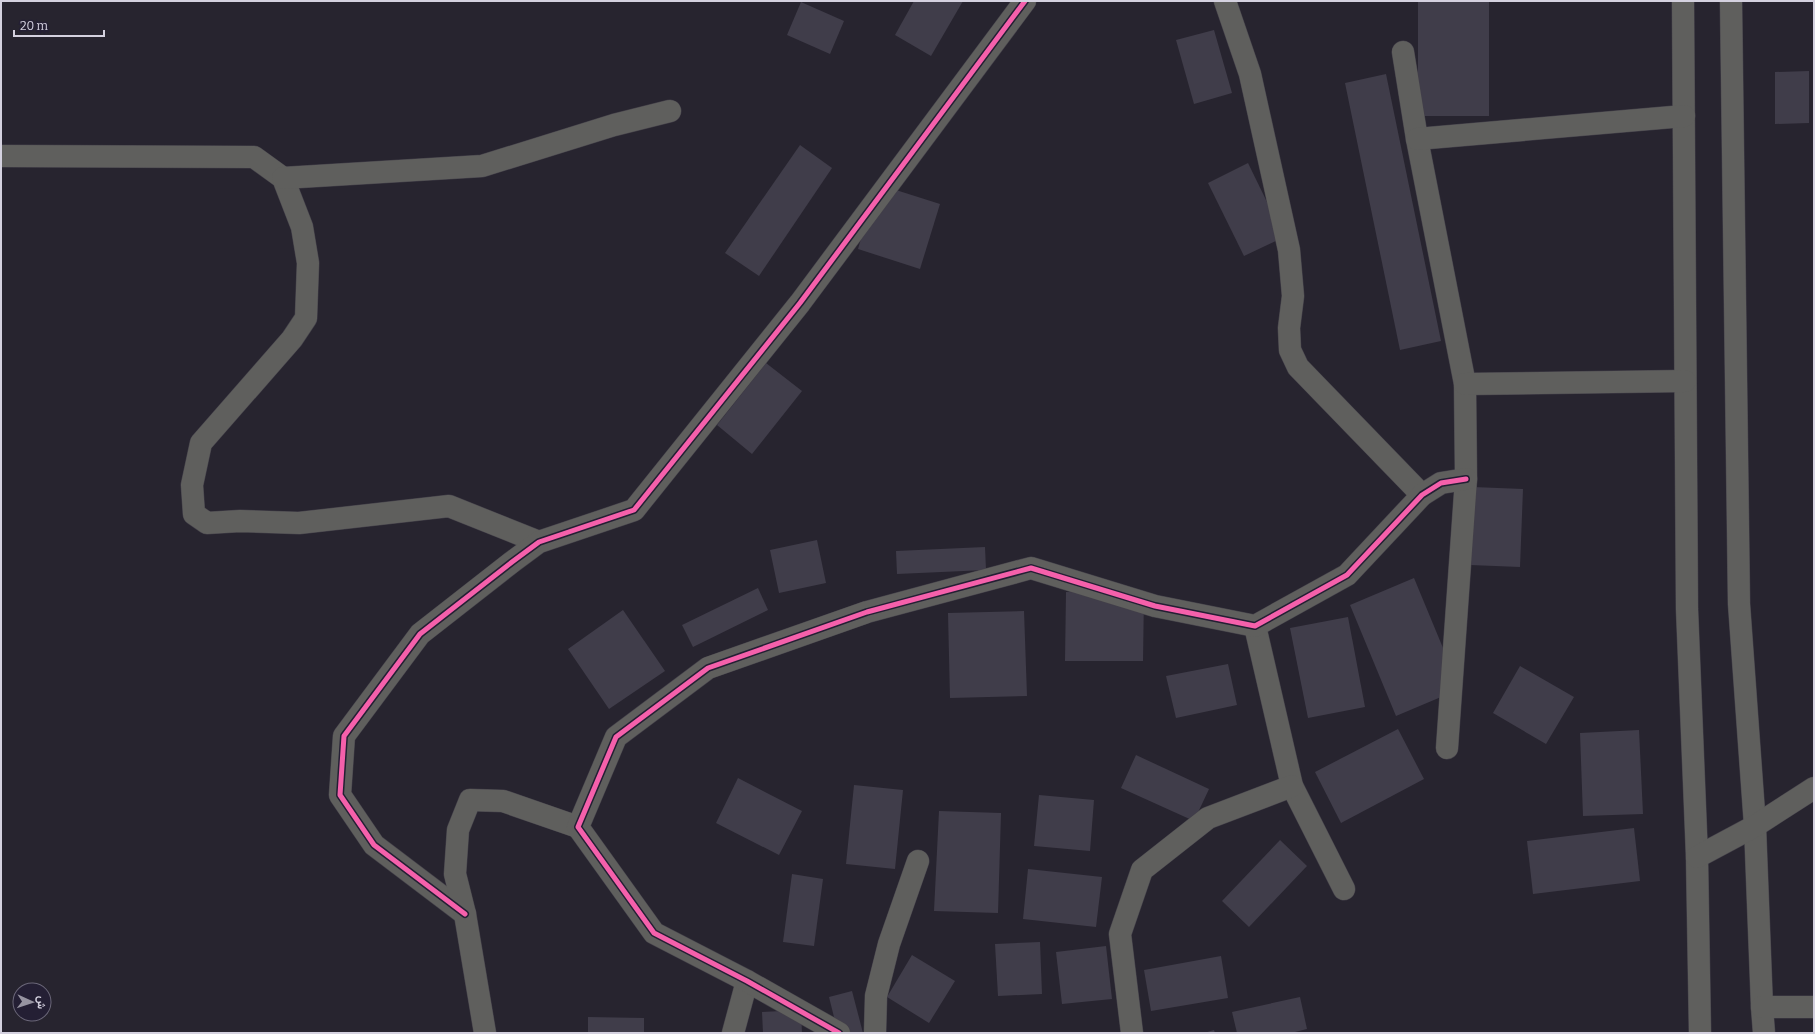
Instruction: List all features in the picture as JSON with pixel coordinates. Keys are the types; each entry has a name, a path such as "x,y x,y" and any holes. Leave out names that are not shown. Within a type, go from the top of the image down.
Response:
{"street":[{"path":"465,914 374,845 369,839 340,795 344,736 420,634 539,542 634,510 800,303 1025,1"},
{"path":"1225,1 1250,74 1289,250 1293,296 1289,328 1290,350 1298,367 1422,495"},
{"path":"1683,1 1687,609 1697,857 1700,1033"},
{"path":"1732,1 1739,604 1755,826 1764,1033"},
{"path":"1403,52 1417,139 1465,384 1466,479 1447,748"},
{"path":"283,178 482,166 614,125 670,111"},
{"path":"1417,139 1684,116"},
{"path":"1,156 254,157 283,178 302,226 308,263 306,318 292,339 201,443 192,485 194,514 207,523 240,521 300,523 449,506 539,542"},
{"path":"1465,384 1685,382"},
{"path":"578,827 616,737 708,668 867,612 1031,568 1155,606 1255,626 1347,575 1422,495 1442,483 1466,479"},
{"path":"1255,626 1292,786 1344,889"},
{"path":"1132,1033 1120,934 1142,870 1208,818 1292,786"},
{"path":"1697,857 1755,826 1814,788"},
{"path":"485,1033 465,914 456,874 458,830 470,800 503,801 578,827 654,933 747,981 839,1033"},
{"path":"875,1033 876,996 889,944 918,860"},
{"path":"734,1033 747,981"},
{"path":"1762,1007 1814,1007"}],"building":[{"path":"914,1 963,1 931,56 895,35"},
{"path":"1418,1 1489,1 1489,116 1418,116"},
{"path":"801,2 844,21 830,54 787,35"},
{"path":"1214,30 1232,93 1194,104 1176,40"},
{"path":"1809,71 1809,123 1775,124 1775,72"},
{"path":"1386,74 1441,341 1400,350 1345,83"},
{"path":"800,145 832,168 759,276 725,253"},
{"path":"1248,163 1284,237 1244,256 1208,183"},
{"path":"877,184 940,204 920,269 858,249"},
{"path":"766,363 802,391 752,454 717,425"},
{"path":"1473,487 1523,489 1520,567 1470,565"},
{"path":"817,540 826,583 779,593 770,550"},
{"path":"985,547 986,570 897,574 896,551"},
{"path":"1414,578 1460,689 1396,716 1350,605"},
{"path":"758,588 768,610 693,647 682,625"},
{"path":"1066,592 1144,593 1143,661 1065,661"},
{"path":"623,610 665,671 609,709 568,649"},
{"path":"1024,611 1027,696 950,698 948,613"},
{"path":"1348,617 1365,707 1308,718 1290,628"},
{"path":"1228,664 1237,705 1176,718 1166,676"},
{"path":"1520,666 1574,697 1546,744 1493,713"},
{"path":"1398,729 1424,779 1341,823 1315,772"},
{"path":"1639,730 1643,814 1583,816 1580,733"},
{"path":"1136,755 1209,789 1194,821 1121,788"},
{"path":"738,778 802,811 779,855 716,823"},
{"path":"854,785 903,790 895,869 846,864"},
{"path":"1039,795 1094,800 1090,851 1034,846"},
{"path":"939,811 1001,813 998,913 934,911"},
{"path":"1634,828 1640,881 1533,894 1527,841"},
{"path":"1280,840 1307,866 1249,927 1222,901"},
{"path":"1028,869 1102,877 1096,927 1023,919"},
{"path":"792,874 823,879 814,946 783,942"},
{"path":"1040,942 1042,994 998,996 995,944"},
{"path":"1106,946 1112,999 1062,1004 1056,952"},
{"path":"912,955 955,981 929,1023 887,997"},
{"path":"1221,956 1228,998 1151,1011 1144,970"},
{"path":"852,991 863,1033 838,1033 829,997"},
{"path":"1300,997 1307,1029 1291,1033 1237,1033 1232,1012"},
{"path":"801,1010 802,1033 763,1033 762,1012"},
{"path":"588,1017 644,1018 644,1033 588,1033"},
{"path":"1214,1030 1215,1033 1204,1033"}],"cycle path":[{"path":"465,914 374,845 340,795 344,736 420,634 512,562 539,542 634,510 800,303 1025,1"},
{"path":"839,1033 747,981 654,933 578,827 616,737 708,668 867,612 1031,568 1155,606 1255,626 1347,575 1422,495 1441,483 1466,479"}]}
